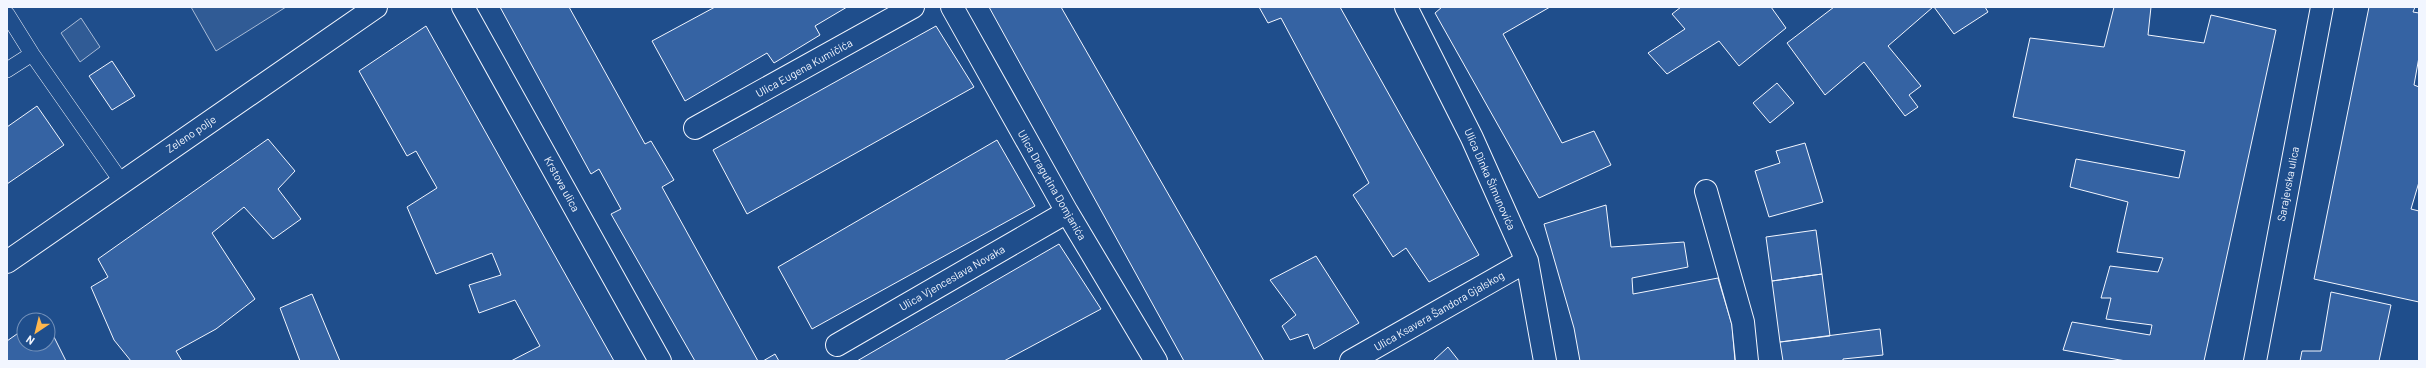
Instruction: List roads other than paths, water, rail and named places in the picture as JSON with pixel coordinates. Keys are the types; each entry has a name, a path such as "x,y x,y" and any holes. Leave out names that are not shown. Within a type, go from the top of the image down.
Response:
{"street":[{"name":"Zeleno polje","path":"7,262 121,181 376,7"},
{"name":"Krstova ulica","path":"463,7 660,361"},
{"name":"Ulica Eugena Kumičića","path":"695,128 913,7"},
{"name":"Ulica Dragutina Domjanića","path":"952,7 1067,212 1156,361"},
{"name":"Ulica Dinka Šimunovića","path":"1406,7 1472,138 1527,261 1545,361"},
{"name":"Sarajevska ulica","path":"2255,361 2322,7"},
{"path":"1706,191 1742,322 1747,361"},
{"name":"Ulica Vjenceslava Novaka","path":"837,345 1067,212"},
{"name":"Ulica Ksavera Šandora Gjalskog","path":"1351,361 1527,261"}],"lane":[{"path":"7,14 32,54 121,181"},
{"path":"7,70 32,54"}]}
